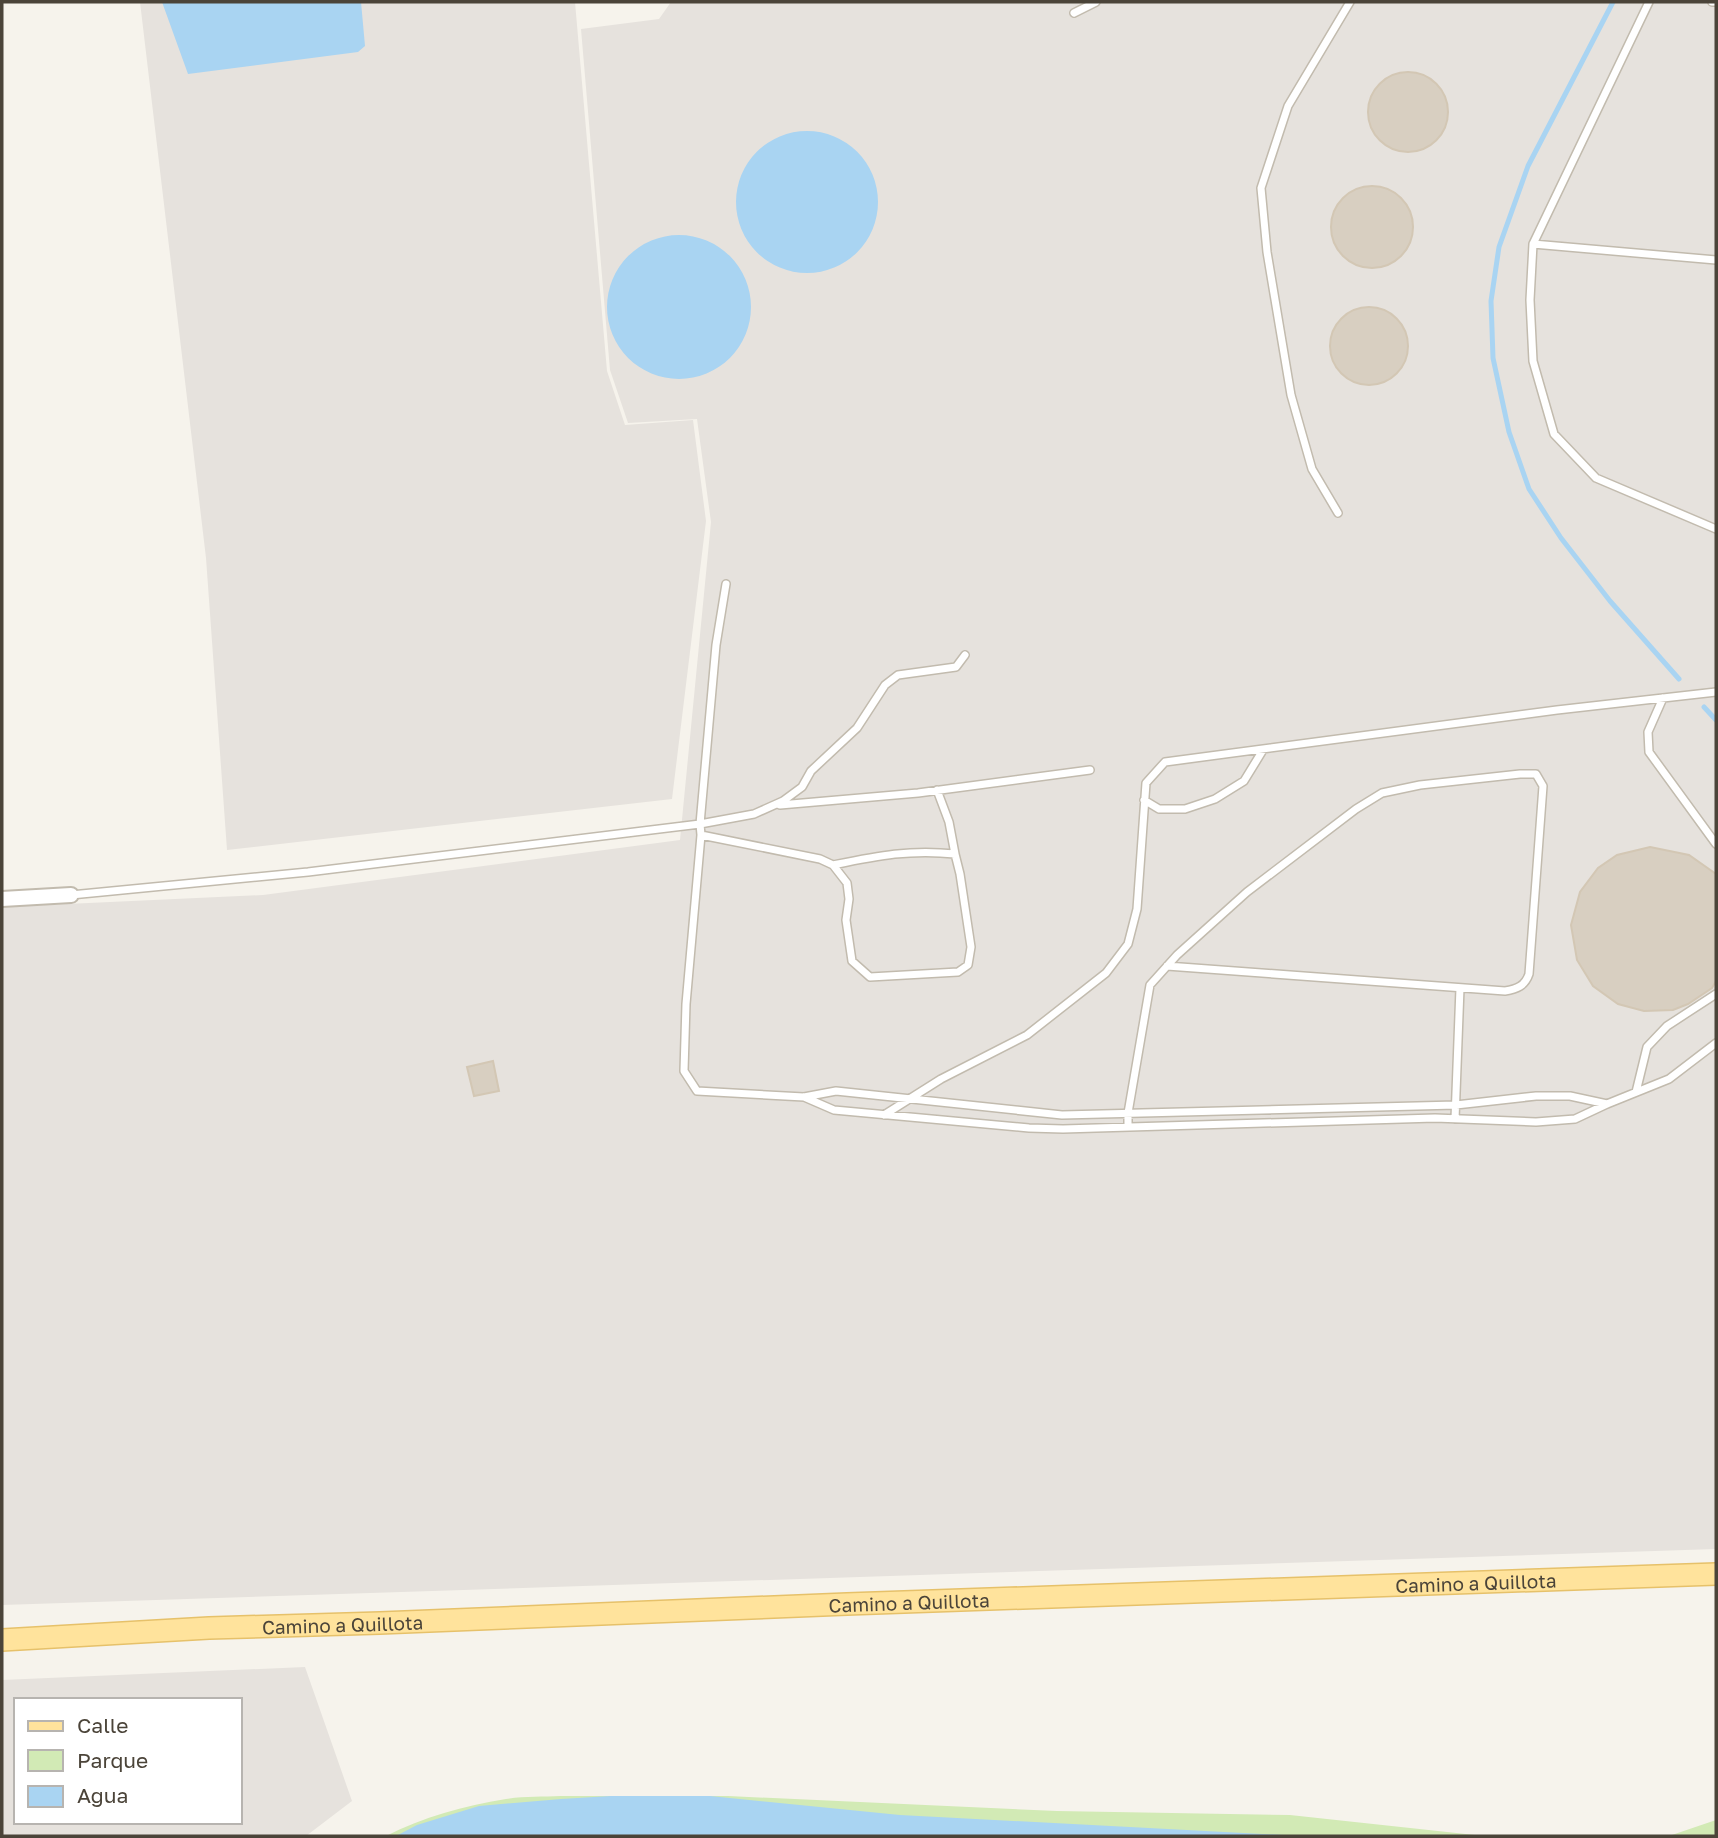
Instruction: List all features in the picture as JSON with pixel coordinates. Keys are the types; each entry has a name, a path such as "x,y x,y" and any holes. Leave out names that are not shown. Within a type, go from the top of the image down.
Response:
{"main road":[{"name":"Camino a Quillota","path":"2,1640 104,1633 861,1603 1716,1574"},
{"name":"Camino a Quillota","path":"2,1633 104,1633"}],"street":[{"path":"2,898 71,895"}],"lane":[{"path":"1074,13 1096,2"},
{"path":"1338,513 1312,469 1291,395 1267,252 1261,188 1288,106 1350,2"},
{"path":"1649,2 1533,244 1530,300 1533,361 1554,434 1596,478 1716,529"},
{"path":"1533,244 1716,260"},
{"path":"726,584 716,645 686,1004 684,1071 697,1091 804,1097 836,1091 1062,1115 1456,1105 1570,1096 1607,1104"},
{"path":"71,895 308,872 700,824 754,814 783,801 802,787 811,771 857,728 885,685 898,675 956,667 965,655"},
{"path":"884,1115 941,1079 1027,1035 1106,973 1128,944 1136,909 1146,783 1166,762 1557,710 1716,692"},
{"path":"1663,698 1648,732 1649,752 1716,844"},
{"path":"1144,800 1159,808 1185,809 1215,799 1244,781 1263,750"},
{"path":"772,806 937,790 1090,770"},
{"path":"1128,1127 1128,1113 1150,985 1167,966 1177,955 1247,892 1356,809 1382,793 1420,785 1520,774 1536,775 1543,786 1529,974 1527,982 1514,989 1506,991 1460,988 1167,966"},
{"path":"701,835 820,859 834,865 847,883 849,899 846,920 852,961 870,977 958,972 968,965 971,947 949,822 937,790"},
{"path":"834,865 891,853 955,853"},
{"path":"1455,1119 1460,988"},
{"path":"1636,1092 1647,1047 1667,1026 1716,994"},
{"path":"804,1097 834,1110 1028,1128 1455,1119 1536,1122 1575,1119 1669,1079 1716,1043"}],"shaded area":[{"path":"140,2 575,2 607,371 625,425 693,420 706,521 672,799 227,850 206,558"},
{"path":"671,2 1716,2 1716,1549 2,1605 2,907 263,895 680,840 711,522 697,419 628,423 610,370 581,29 659,19"},
{"path":"305,1667 352,1801 306,1836 2,1836 2,1680"}],"green space":[{"path":"728,1796 1057,1811 1290,1815 1484,1836 386,1836 429,1818 475,1805 513,1798"},
{"path":"1716,1820 1716,1836 1669,1836"}],"water":[{"path":"162,2 361,2 365,46 358,52 188,74"},
{"path":"807,131 834,136 857,152 873,175 878,202 873,229 857,252 834,268 807,273 780,268 757,252 741,229 736,202 741,175 757,152 780,136"},
{"path":"679,235 707,241 730,256 745,279 751,307 745,335 730,358 707,373 679,379 651,373 628,358 613,335 607,307 613,279 628,256 651,241"},
{"path":"611,1796 710,1796 900,1815 1303,1836 396,1836 417,1825 479,1806"}],"building":[{"path":"1408,72 1423,75 1436,84 1445,97 1448,112 1445,127 1436,140 1423,149 1408,152 1393,149 1380,140 1371,127 1368,112 1371,97 1380,84 1393,75"},
{"path":"1372,186 1388,189 1401,198 1410,211 1413,227 1410,243 1401,256 1388,265 1372,268 1356,265 1343,256 1334,243 1331,227 1334,211 1343,198 1356,189"},
{"path":"1369,307 1384,310 1397,318 1405,331 1408,346 1405,361 1397,374 1384,382 1369,385 1354,382 1341,374 1333,361 1330,346 1333,331 1341,318 1354,310"},
{"path":"1650,847 1689,855 1716,874 1716,981 1712,988 1688,1004 1673,1010 1644,1011 1618,1004 1593,986 1577,960 1571,925 1580,892 1598,868 1617,855"},
{"path":"493,1061 499,1091 474,1096 467,1067"}],"waterway":[{"path":"1613,2 1528,166 1499,247 1491,301 1493,358 1509,432 1529,489 1561,538 1610,601 1679,679"},
{"path":"1704,707 1716,720"}]}
